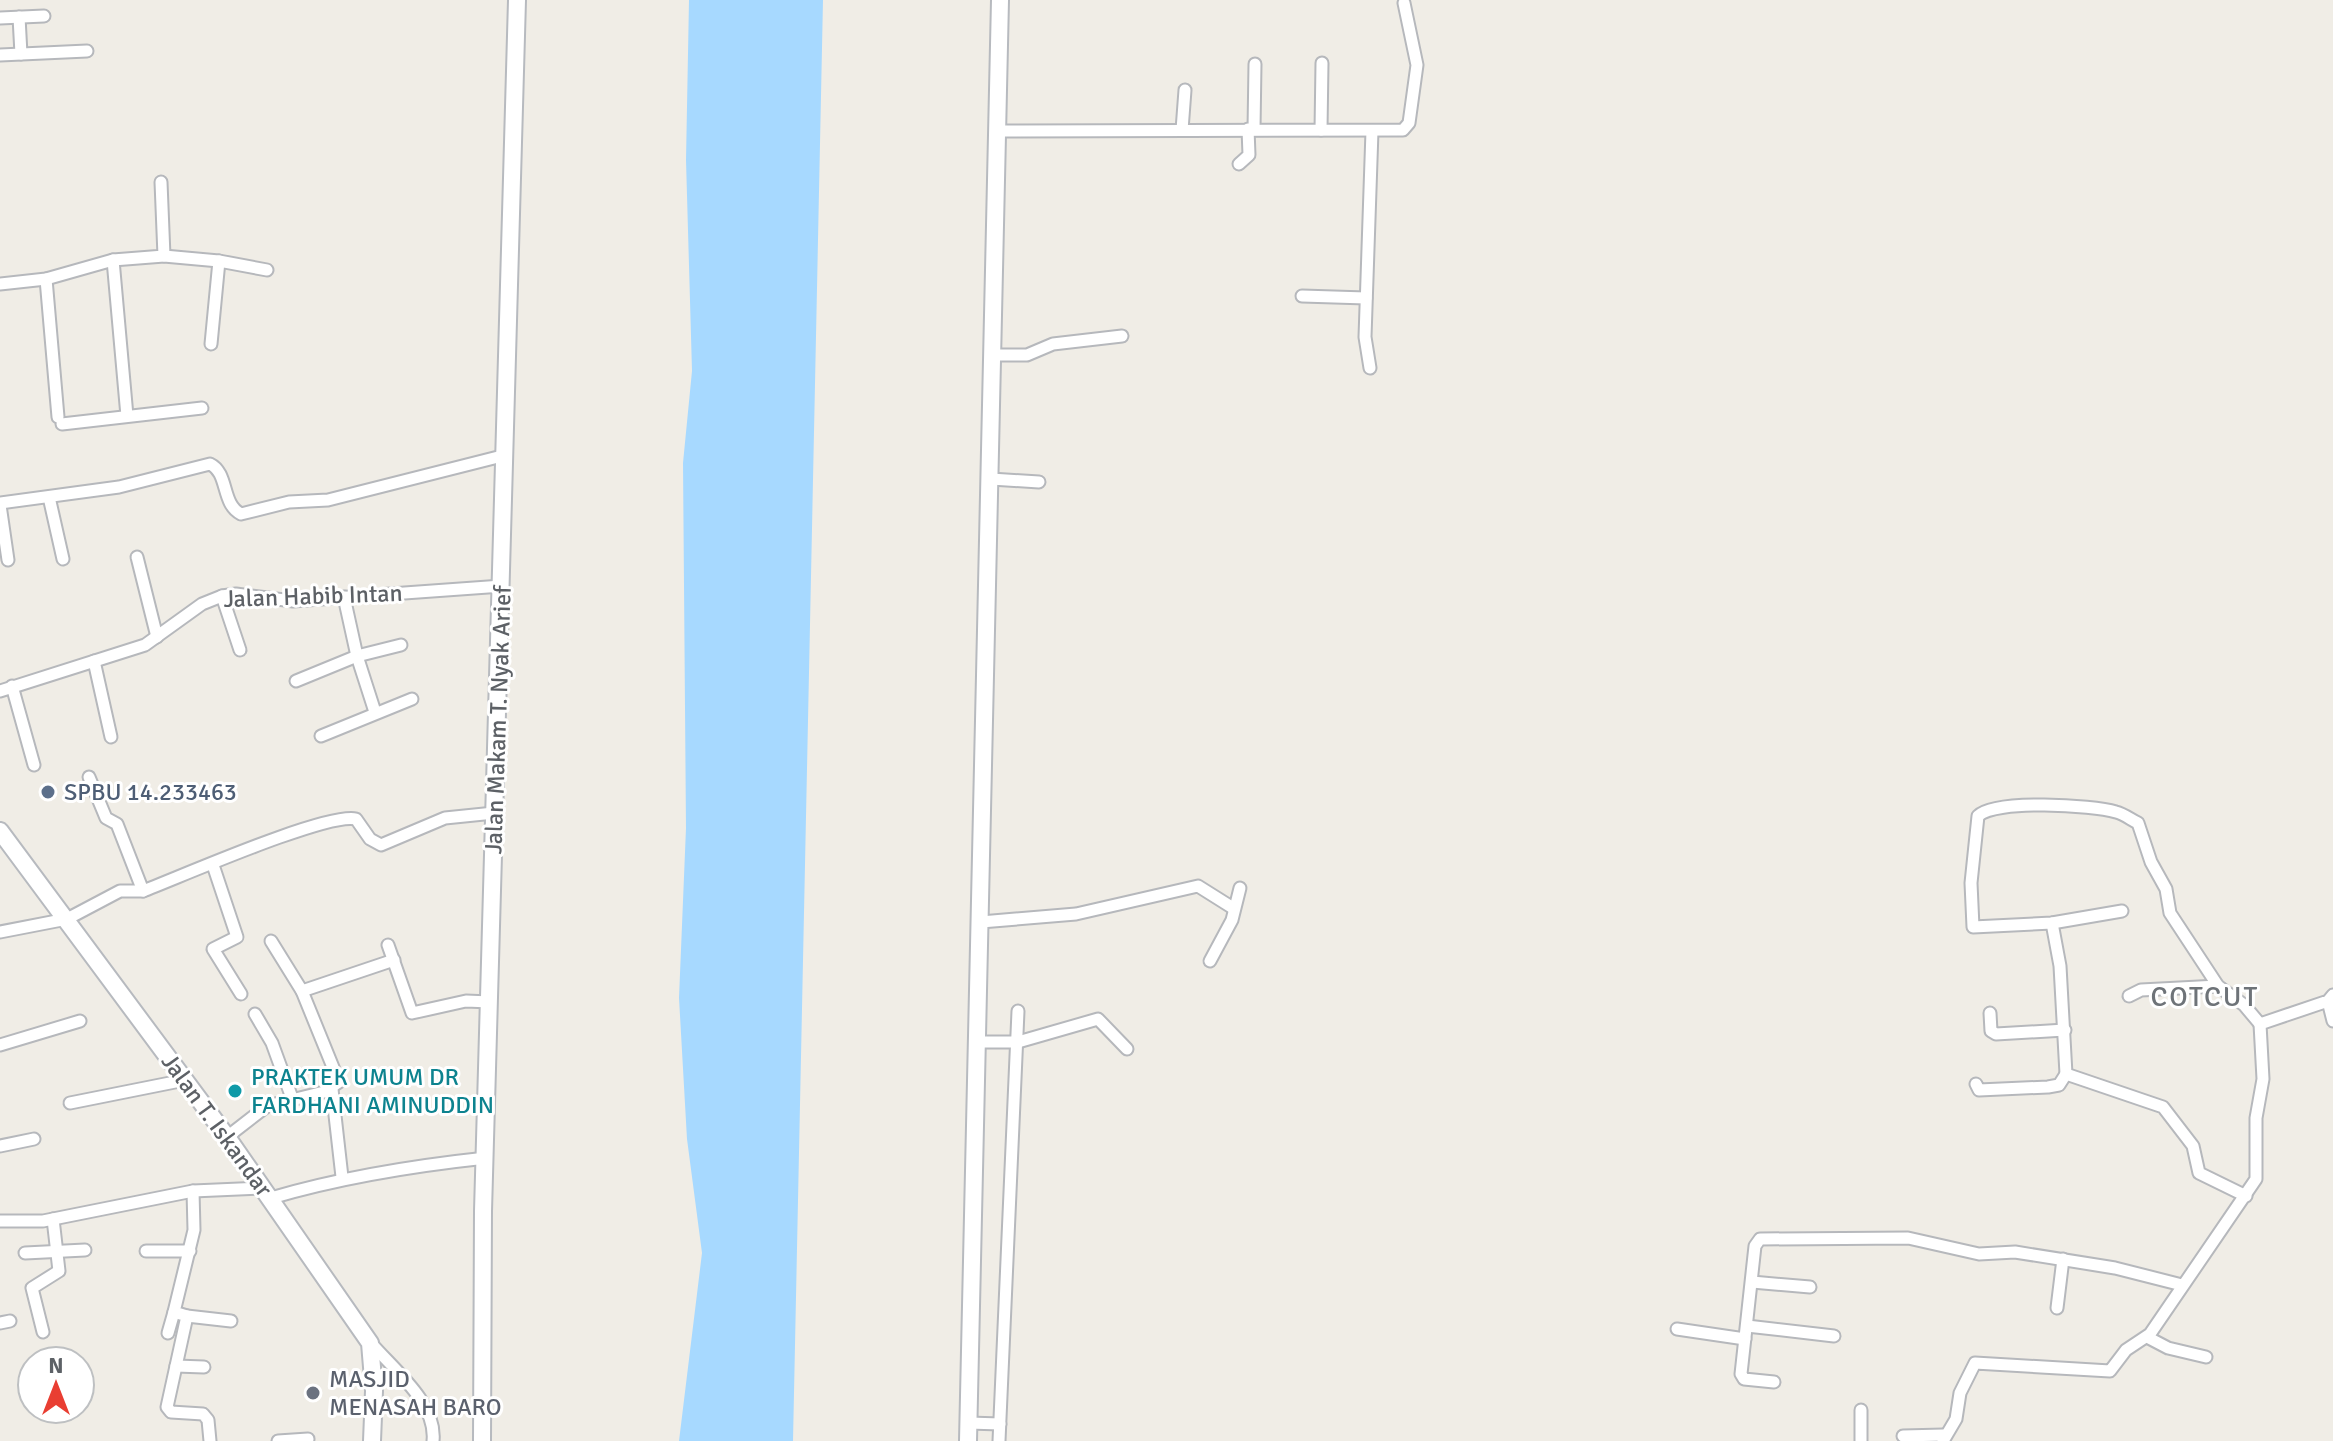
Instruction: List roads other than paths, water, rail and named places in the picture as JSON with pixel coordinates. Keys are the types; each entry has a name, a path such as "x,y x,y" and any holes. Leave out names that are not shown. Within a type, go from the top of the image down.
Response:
{"street":[{"name":"Jalan Makam T. Nyak Arief","path":"482,1441 494,813 517,0"},
{"path":"968,1441 973,1423 991,479 1003,131 1000,0"},
{"path":"1003,131 1403,130 1409,123 1417,65 1404,3"},
{"path":"0,18 44,16"},
{"path":"19,17 21,54"},
{"path":"0,55 87,51"},
{"path":"1321,130 1322,63"},
{"path":"1239,164 1249,155 1255,64"},
{"path":"1182,130 1185,90"},
{"path":"1370,368 1365,337 1372,131"},
{"path":"161,182 164,256"},
{"path":"0,284 46,279 113,260 164,256 219,261 267,270"},
{"path":"113,260 127,416"},
{"path":"211,344 219,261"},
{"path":"46,279 60,420 202,408"},
{"path":"1302,296 1366,298"},
{"path":"997,355 1027,355 1053,344 1122,336"},
{"path":"8,560 0,504 119,487 210,464 219,472 230,505 241,514 289,502 328,500 506,455"},
{"path":"991,479 1039,482"},
{"path":"49,497 63,559"},
{"path":"137,557 157,637"},
{"name":"Jalan Habib Intan","path":"6,688 145,645 202,604 222,596 236,594 293,601 502,586"},
{"path":"222,596 240,650"},
{"path":"344,597 357,656 375,712"},
{"path":"296,681 357,656 401,645"},
{"path":"94,661 111,737"},
{"path":"6,688 34,765"},
{"path":"321,736 412,699"},
{"path":"89,777 106,818 117,824 143,891"},
{"path":"1903,1436 1943,1438 1956,1419 1960,1393 1975,1363 2105,1371 2117,1365 2126,1350 2147,1337 2246,1196 2256,1175 2256,1118 2263,1079 2260,1024 2244,1005 2218,986 2209,967 2170,913 2166,889 2151,862 2138,823 2107,810 2022,805 1983,811 1976,821 1972,864 1973,927 2052,923 2122,911"},
{"path":"0,932 67,919 120,891 143,891 302,829 348,817 356,819 370,839 381,845 445,818 494,813"},
{"name":"Jalan T. Iskandar","path":"0,831 227,1137 370,1343 374,1391 372,1441"},
{"path":"213,865 237,937 213,949 241,994"},
{"path":"981,922 1076,914 1198,886 1233,908"},
{"path":"1210,961 1232,920 1240,888"},
{"path":"1976,1084 1979,1090 2048,1087 2059,1085 2066,1074 2060,966 2052,923"},
{"path":"227,1137 267,1106 332,1089 339,1082 302,991 271,941"},
{"path":"388,945 412,1013 466,1001 490,1002"},
{"path":"302,991 394,960"},
{"path":"2129,996 2141,990 2218,986"},
{"path":"2260,1024 2331,998 2333,1021"},
{"path":"999,1441 1018,1011"},
{"path":"1990,1013 1991,1031 1996,1034 2065,1030"},
{"path":"255,1014 272,1043 292,1098"},
{"path":"982,1042 1016,1042 1098,1019 1127,1049"},
{"path":"0,1045 80,1021"},
{"path":"2066,1074 2163,1107 2193,1146 2199,1173 2246,1196"},
{"path":"70,1103 185,1080"},
{"path":"332,1089 342,1177"},
{"path":"0,1146 34,1139"},
{"path":"0,1221 53,1219 193,1191 267,1193 397,1167 486,1158"},
{"path":"168,1333 194,1230 193,1191"},
{"path":"43,1332 32,1288 59,1271 53,1219"},
{"path":"1774,1382 1741,1377 1755,1246 1760,1239 1897,1237 1979,1254 2015,1252 2063,1259 2182,1285"},
{"path":"25,1253 85,1250"},
{"path":"146,1251 190,1251"},
{"path":"2057,1308 2063,1259"},
{"path":"1752,1282 1810,1287"},
{"path":"174,1312 231,1321"},
{"path":"187,1316 168,1410 203,1414 208,1420 210,1441"},
{"path":"1677,1329 1834,1336"},
{"path":"2147,1337 2168,1348 2206,1357"},
{"path":"370,1343 426,1408 434,1423 433,1441"},
{"path":"176,1366 204,1367"},
{"path":"1861,1410 1861,1441"},
{"path":"973,1423 999,1424"},
{"path":"278,1441 308,1439"}],"water":[{"path":"689,0 823,0 793,1441 679,1441 702,1253 687,1139 679,998 686,828 683,463 692,371 686,160"}],"place":[{"name":"SPBU 14.233463","path":"48,792"},
{"name":"PRAKTEK UMUM DR FARDHANI AMINUDDIN","path":"235,1091"},
{"name":"MASJID MENASAH BARO","path":"313,1393"}],"district":[{"name":"COTCUT","path":"2205,996"}]}
